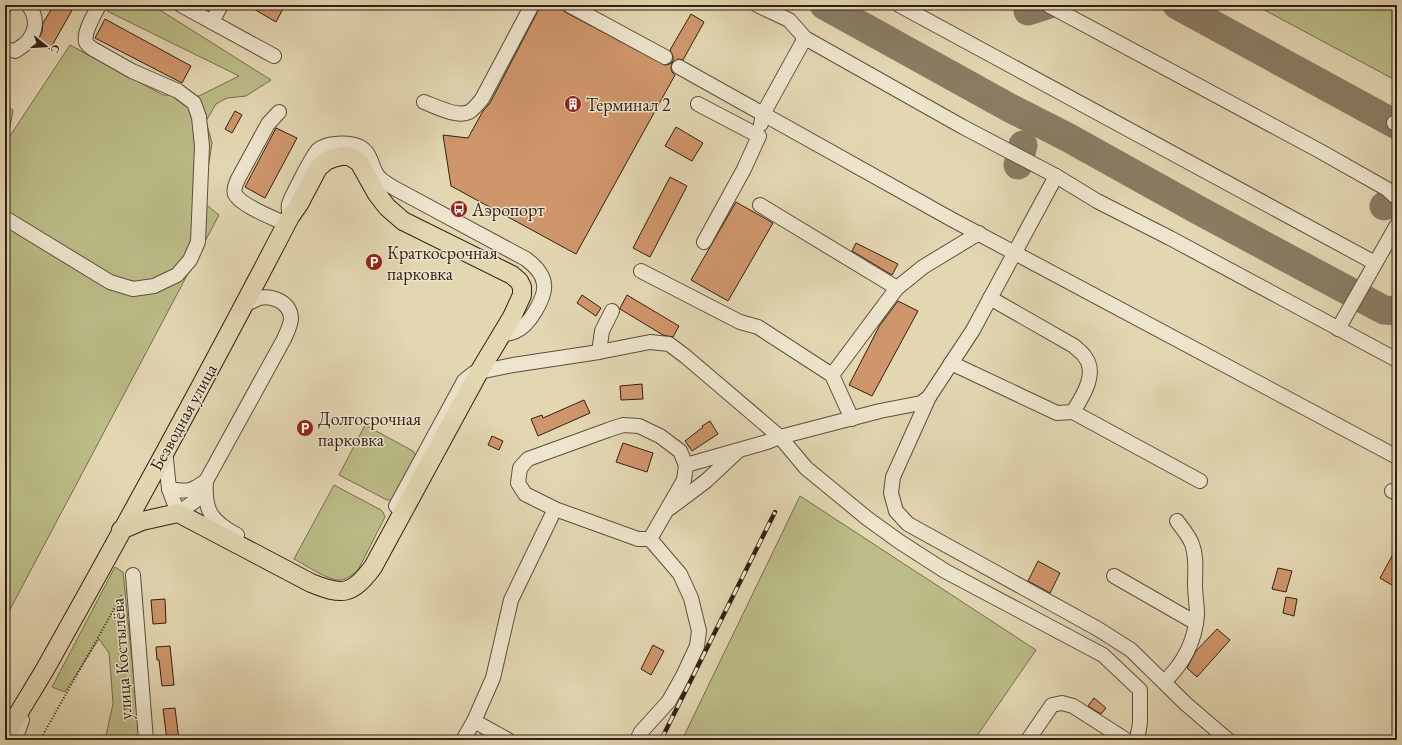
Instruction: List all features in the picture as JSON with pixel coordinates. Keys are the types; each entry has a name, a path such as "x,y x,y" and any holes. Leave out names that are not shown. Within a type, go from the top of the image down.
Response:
{"main road":[{"name":"Безводная улица","path":"5,737 47,666 122,530 244,305 288,220 318,168 326,160 341,156 354,158 359,162 377,194 387,207 403,221 491,264 512,275 519,281 522,287 522,295 512,317 499,339"},
{"path":"122,530 142,521 178,513 311,583 326,589 339,591 352,589 362,581 373,567 479,372 499,339"},
{"name":"Безводная улица","path":"12,740 15,718"}],"street":[{"path":"5,49 15,51 26,43 35,27 34,12 28,5"},
{"path":"5,218 110,282 133,289 154,286 177,275 190,260 198,242 202,146 199,117 194,103 178,91 132,71 93,49 87,44 85,39 86,32 99,5"},
{"path":"181,5 274,56"},
{"path":"212,22 221,5"},
{"path":"424,102 454,113 467,113 475,107 482,99 532,5"},
{"path":"569,5 665,58"},
{"path":"757,5 788,20 805,38 959,126 1056,176 1097,202 1170,238 1397,360"},
{"path":"899,5 1375,264"},
{"path":"1048,5 1318,150 1387,189 1397,198"},
{"path":"704,242 744,169 759,136 763,114 805,38"},
{"path":"679,67 979,233 1397,457"},
{"path":"698,104 759,136"},
{"path":"279,112 268,124 238,179 234,188 235,194 239,199 247,205 288,220 288,206 292,196 318,150 332,144 343,143 360,147 370,158 378,175 394,188 526,259 538,271 544,284 543,295 528,322 517,331 499,339 504,359 513,365"},
{"path":"1056,176 973,330 929,397 893,477 891,493 896,511 908,524 1104,633 1131,650 1228,740"},
{"path":"760,204 898,288"},
{"path":"1338,329 1397,224"},
{"path":"832,374 898,288 923,268 979,233"},
{"path":"642,270 740,322 758,326 832,374 852,419"},
{"path":"166,449 169,489 178,513 206,488 289,327 291,316 288,309 282,302 268,297 259,298 244,305"},
{"path":"990,298 1074,346 1085,356 1090,365 1090,375 1086,392 1073,412"},
{"path":"599,352 602,331 612,312"},
{"path":"206,488 206,503 210,512 218,523 229,531 321,579 343,583 355,578 362,569 468,376 479,372 513,365 599,352 650,342 669,344 780,438 806,468 868,519 900,542 945,571 1103,655 1140,690 1140,723 1137,740"},
{"path":"951,363 1057,413 1073,412 1200,481"},
{"path":"686,465 780,438 921,402 929,397"},
{"path":"637,740 641,732 669,701 697,646 699,631 691,598 680,574 650,539 638,539 555,509 525,494 518,483 520,468 528,459 623,425 639,426 660,436 680,452 686,465 684,480 650,539"},
{"path":"666,511 706,481 740,450"},
{"path":"169,489 189,491 206,488"},
{"path":"463,740 474,721 494,678 511,600 555,509"},
{"path":"1164,682 1170,677 1188,652 1194,634 1197,614 1195,556 1192,544 1177,521"},
{"name":"улица Костылёва","path":"134,575 146,740"},
{"path":"1114,576 1196,623"},
{"path":"1028,740 1052,705 1062,703 1074,706 1126,740"},
{"path":"5,728 15,718"},
{"path":"15,718 17,740"},
{"path":"474,721 508,740"}],"path":[{"path":"40,740 134,575"}],"green space":[{"path":"110,5 152,5 271,80 246,96 227,98 216,104 206,121 212,143 203,202 219,215 5,619 5,105 13,110 8,139 70,45 163,95 199,96 239,76 107,11"},
{"path":"1255,5 1397,5 1397,81"},
{"path":"365,425 413,451 416,456 392,500 387,500 339,475"},
{"path":"334,485 381,510 385,517 358,570 341,580 330,578 294,559"},
{"path":"800,496 1036,650 974,740 682,740"},
{"path":"115,567 123,572 139,740 105,740 113,704 109,653 99,639 65,692 52,687"}],"building":[{"path":"54,5 75,5 50,49 37,42 42,32 43,23"},
{"path":"247,5 285,5 276,22"},
{"name":"Терминал 2","path":"541,5 561,5 565,12 665,65 670,64 673,61 673,56 670,50 691,14 704,22 683,60 678,59 672,63 672,72 675,75 576,254 451,186 443,135 468,138 483,111 490,103"},
{"path":"105,19 191,66 182,83 95,38"},
{"path":"235,111 242,115 232,133 225,129"},
{"path":"676,127 703,143 692,161 665,146"},
{"path":"276,128 297,138 265,198 245,187"},
{"path":"670,177 687,186 650,257 633,248"},
{"path":"736,202 773,223 728,301 691,280"},
{"path":"856,243 898,264 892,275 852,251"},
{"path":"582,295 601,308 596,316 577,303"},
{"path":"627,295 679,326 673,337 663,335 620,309"},
{"path":"898,301 918,311 872,396 849,385 880,325"},
{"path":"642,384 643,399 621,400 620,386"},
{"path":"584,400 590,413 538,436 531,419 542,415 543,418"},
{"path":"710,421 718,434 692,451 685,441"},
{"path":"492,436 503,441 499,450 488,445"},
{"path":"623,443 653,453 647,472 616,462"},
{"path":"1397,547 1397,588 1380,578"},
{"path":"1038,561 1060,573 1050,593 1028,581"},
{"path":"1278,568 1292,571 1286,592 1272,589"},
{"path":"1286,597 1297,599 1294,616 1283,613"},
{"path":"165,599 166,623 153,624 151,600"},
{"path":"1217,629 1230,640 1197,677 1187,668 1196,651"},
{"path":"653,645 664,651 651,675 641,669"},
{"path":"170,646 174,685 162,686 156,647"},
{"path":"1094,698 1106,708 1101,714 1088,706"},
{"path":"175,708 179,740 167,740 163,709"}],"taxiway":[{"path":"824,5 1010,108 1067,137 1200,211 1384,310 1397,311"},
{"path":"1028,11 1047,5"},
{"path":"1177,5 1397,125"},
{"path":"1018,165 1023,145"},
{"path":"1384,206 1397,202"}],"railway":[{"path":"661,740 775,512"}],"place":[{"name":"Терминал 2","path":"573,104"},
{"name":"Аэропорт","path":"459,209"},
{"name":"Краткосрочная парковка","path":"374,262"},
{"name":"Долгосрочная парковка","path":"305,428"}]}
